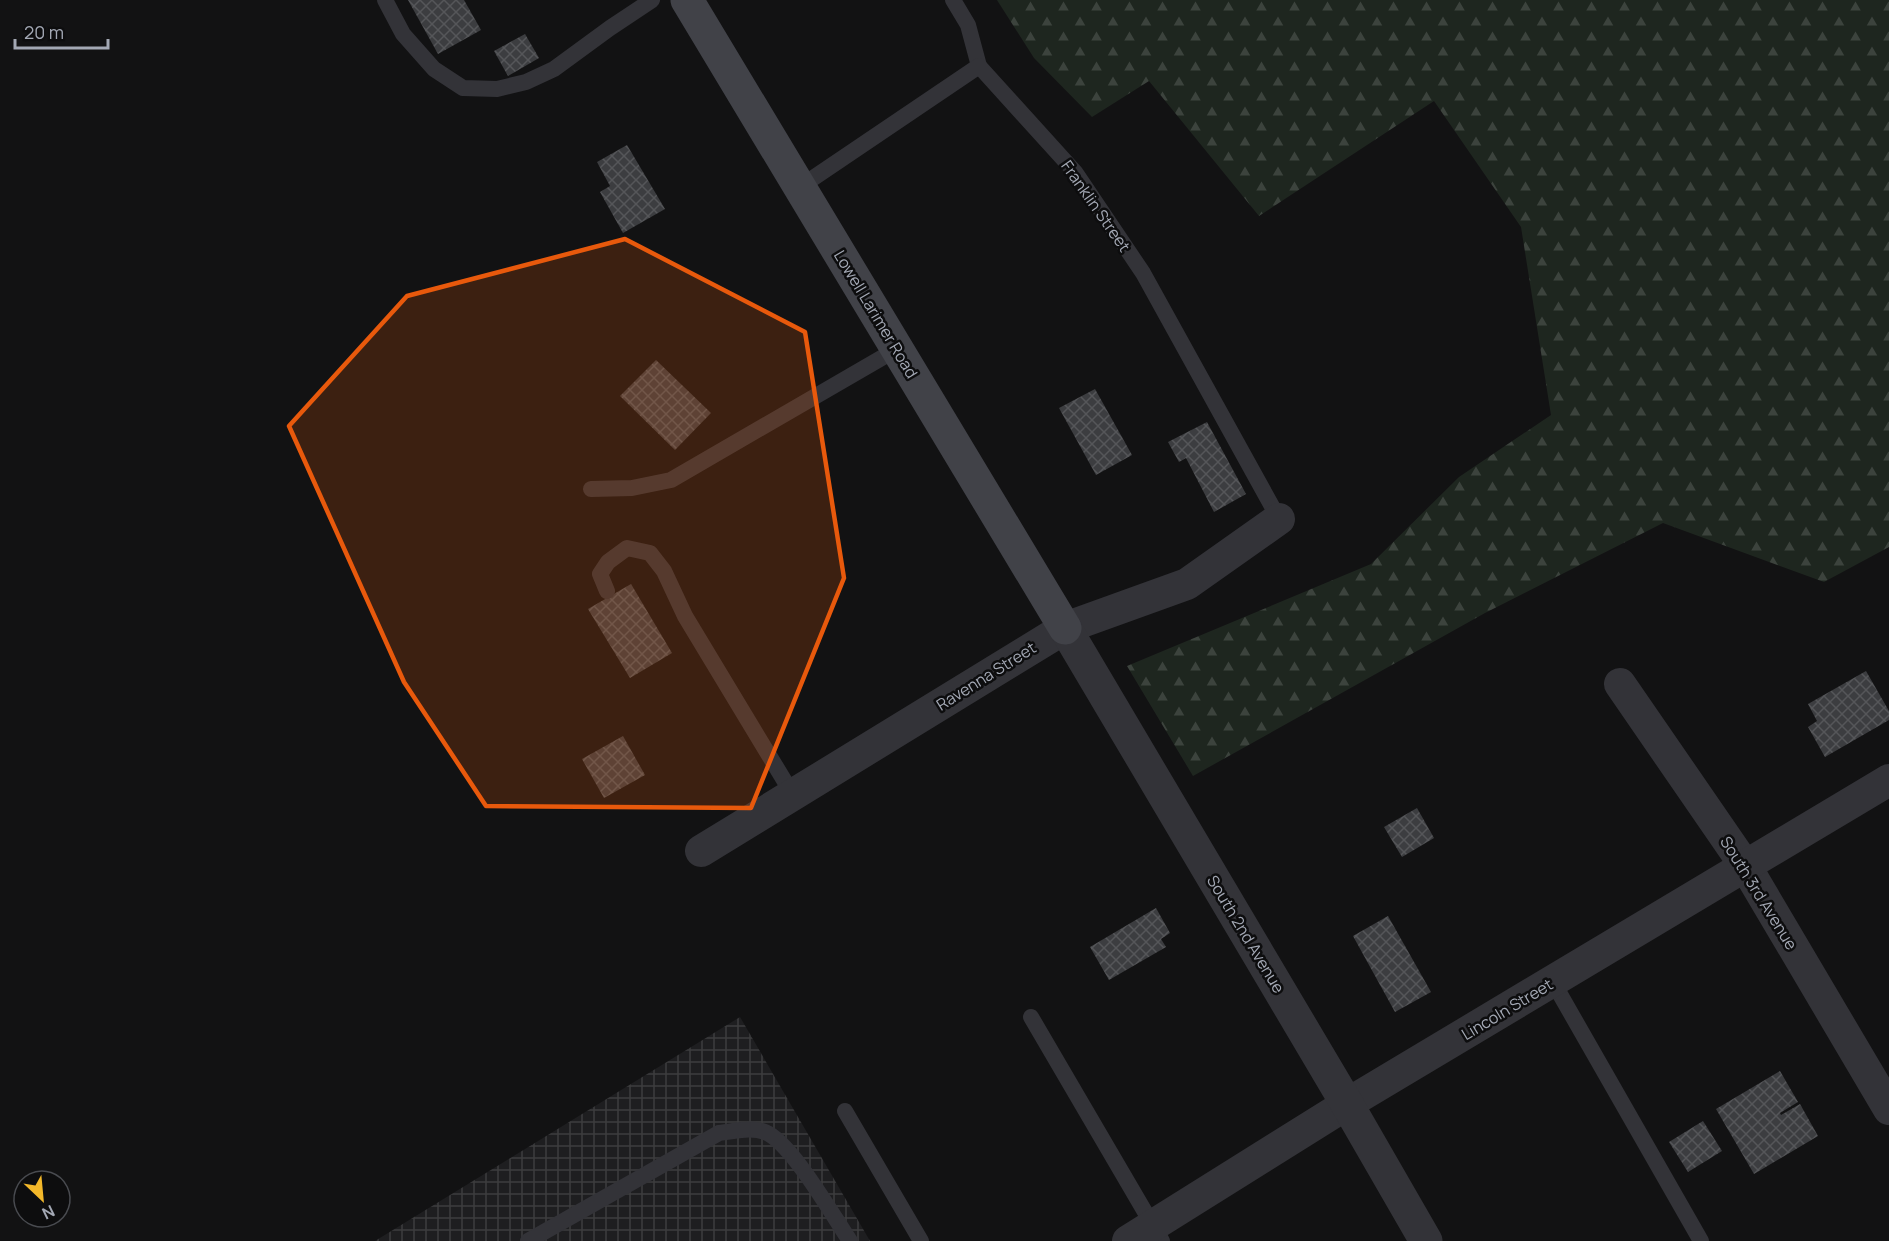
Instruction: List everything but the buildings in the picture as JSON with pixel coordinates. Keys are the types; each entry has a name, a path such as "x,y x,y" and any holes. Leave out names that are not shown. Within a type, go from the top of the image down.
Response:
{"main road":[{"name":"Lowell Larimer Road","path":"687,0 1065,628"}],"street":[{"name":"Ravenna Street","path":"701,851 1065,628 1187,584 1279,519"},
{"name":"South 2nd Avenue","path":"1065,628 1426,1241"},
{"name":"South 3rd Avenue","path":"1620,684 1746,867 1889,1109"},
{"name":"Lincoln Street","path":"1148,1236 1347,1104 1889,780"}],"lane":[{"path":"385,0 403,34 434,69 463,88 497,89 526,82 554,69 610,27 652,0"},
{"path":"800,187 979,66 968,25 952,0"},
{"name":"Franklin Street","path":"979,66 1075,172 1143,273 1279,519"},
{"path":"591,489 632,488 671,480 897,349"},
{"path":"607,591 600,574 608,562 627,548 650,553 664,571 685,616 793,795"},
{"path":"1553,982 1701,1241"},
{"path":"1031,1017 1148,1236"},
{"path":"844,1111 921,1241"},
{"path":"528,1241 719,1133 742,1130 766,1132 791,1152 850,1241"}],"highlighted area":[{"path":"625,239 805,332 844,578 751,808 486,806 404,682 289,426 407,296"}],"shaded area":[{"path":"740,1017 870,1241 375,1241"}],"green space":[{"path":"997,0 1889,0 1889,547 1824,582 1663,523 1485,613 1193,776 1127,666 1371,564 1459,477 1551,415 1521,227 1434,101 1259,216 1149,81 1092,117 1034,58"}]}
